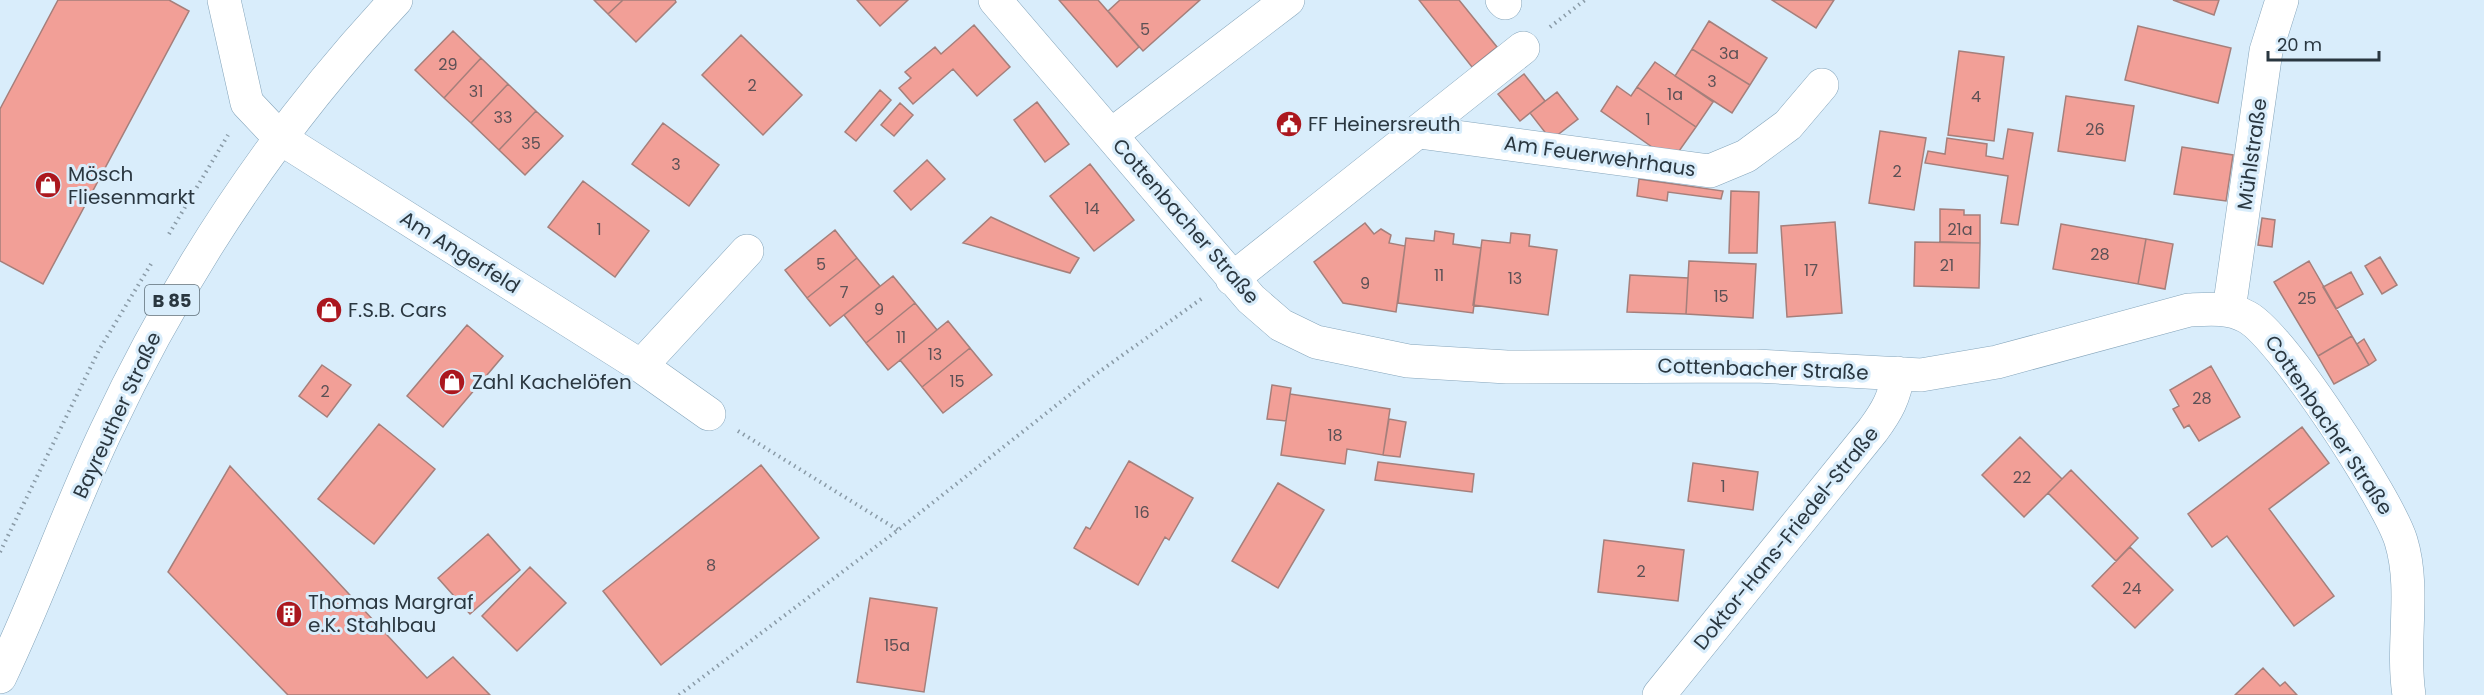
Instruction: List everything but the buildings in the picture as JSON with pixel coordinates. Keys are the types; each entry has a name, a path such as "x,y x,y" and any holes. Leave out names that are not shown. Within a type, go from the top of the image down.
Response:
{"street":[{"name":"Am Angerfeld","path":"224,0 247,103 280,138 641,366 709,414"},
{"name":"Bayreuther Straße","path":"0,677 105,431 173,298 233,201 280,138 340,60 396,0"},
{"name":"Cottenbacher Straße","path":"995,0 1112,135 1220,287 1298,334 1340,348 1408,361 1507,368 1756,366 1921,375 1958,370 2189,310 2229,310 2252,320 2273,338 2347,444 2392,518 2401,542 2406,570 2409,695"},
{"path":"1112,135 1288,0"},
{"name":"Mühlstraße","path":"2229,310 2266,51 2282,0"},
{"path":"1220,287 1523,48"},
{"name":"Am Feuerwehrhaus","path":"1419,132 1710,171 1746,156 1779,131 1822,85"},
{"path":"641,366 747,251"},
{"name":"Doktor-Hans-Friedel-Straße","path":"1659,695 1873,430 1889,408 1896,391 1898,374"}],"path":[{"path":"1523,48 1585,0"},
{"path":"679,695 898,530 1096,374 1220,287"},
{"path":"709,414 898,530"}],"place":[{"name":"FF Heinersreuth","path":"1289,124"},
{"name":"Mösch Fliesenmarkt","path":"48,185"},
{"name":"F.S.B. Cars","path":"329,310"},
{"name":"Zahl Kachelöfen","path":"452,382"},
{"name":"Thomas Margraf e.K. Stahlbau","path":"289,614"}]}
